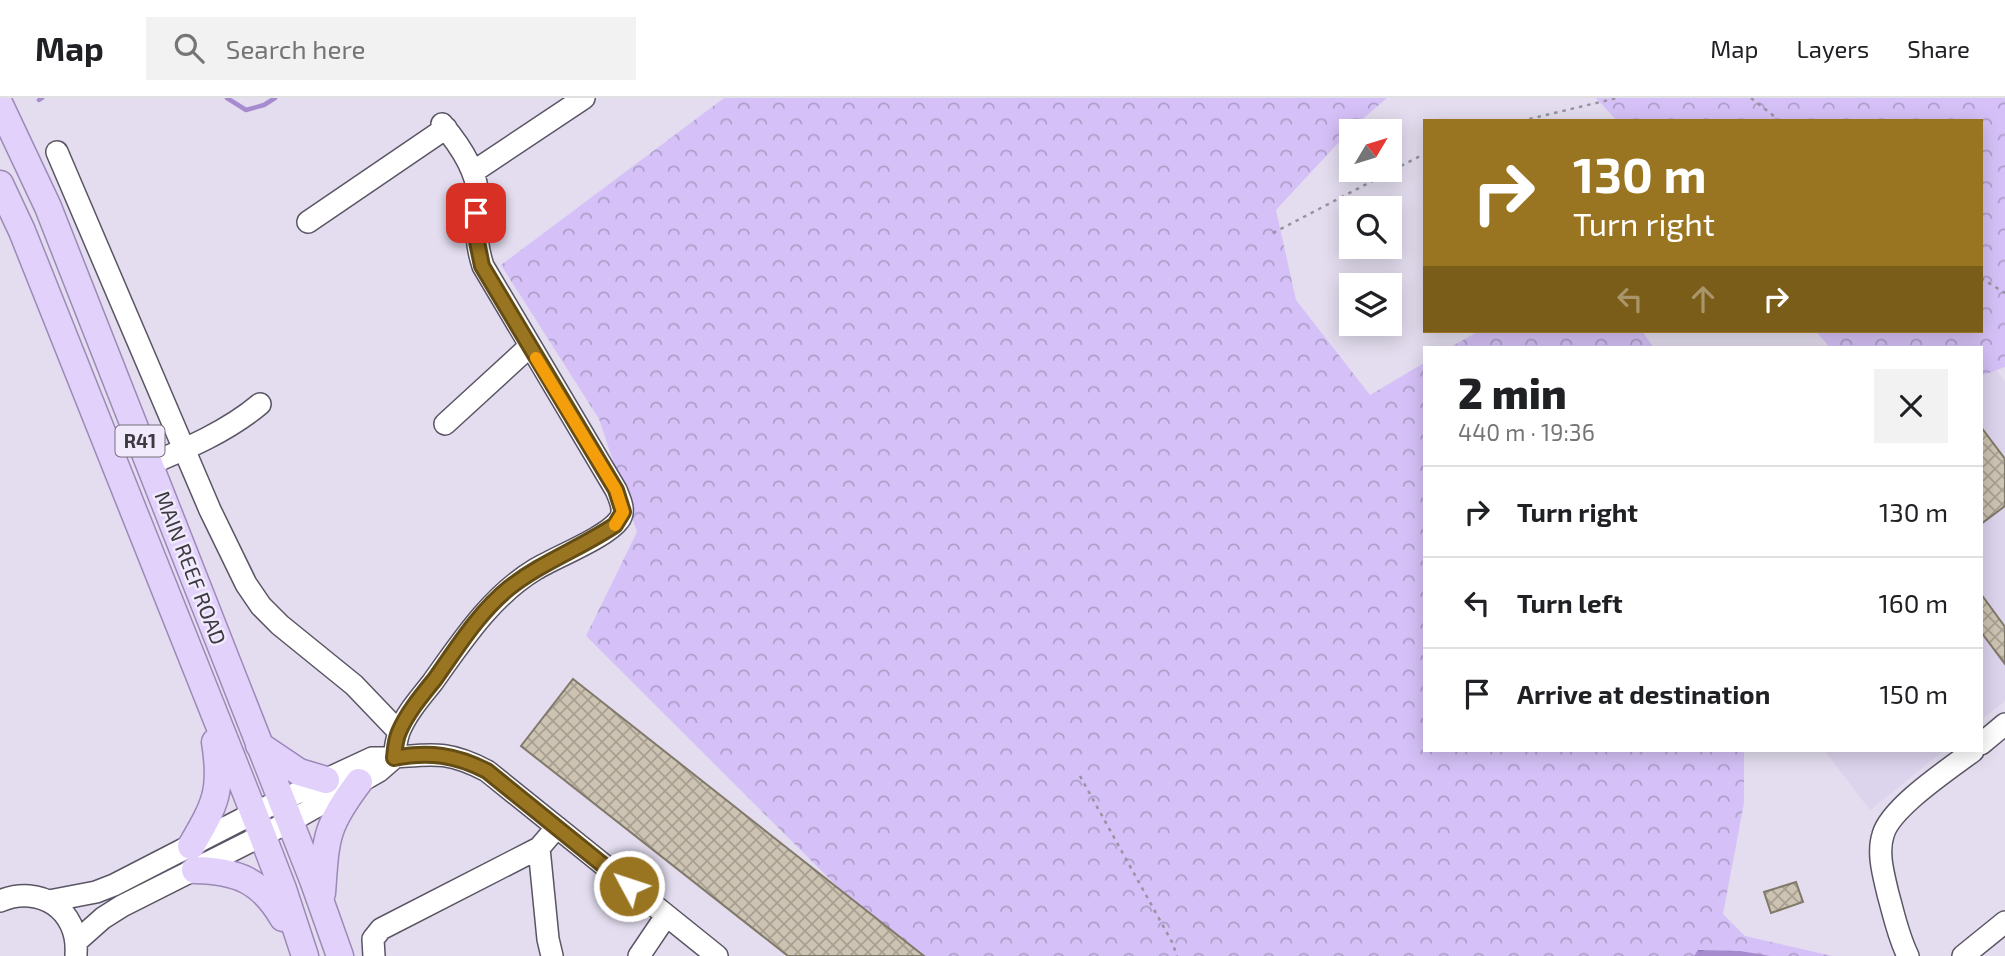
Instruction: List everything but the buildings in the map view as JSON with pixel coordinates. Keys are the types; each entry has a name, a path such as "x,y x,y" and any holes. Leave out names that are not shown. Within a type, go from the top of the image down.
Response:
{"main road":[{"name":"MAIN REEF ROAD","path":"0,105 48,207 321,901 340,956"},
{"name":"MAIN REEF ROAD","path":"0,184 22,230 283,889 305,956"},
{"path":"209,705 219,780 216,800 193,858 247,879 263,890 274,902 305,956"},
{"path":"259,745 299,772 326,780"},
{"path":"321,901 325,843 330,827 339,808 359,782"}],"street":[{"path":"473,172 584,98"},
{"path":"308,222 444,126 473,172 478,195 475,232 482,266 616,490 623,512 615,525 534,570 495,601 454,652 399,732 394,758"},
{"path":"57,152 210,510 254,596 280,625 354,685 399,732"},
{"path":"445,424 529,347"},
{"path":"149,464 185,450 241,419 260,404"},
{"path":"1983,742 2005,724"},
{"path":"1908,956 1901,943 1884,878 1881,844 1892,817 1972,752"},
{"path":"285,812 326,780 372,758 429,753 468,761 487,771 717,956"},
{"path":"76,949 103,918 193,858 285,812 359,782 394,758"},
{"path":"374,956 373,939 381,929 538,848 556,827"},
{"path":"538,848 552,956"},
{"path":"49,901 96,892 193,858"},
{"path":"0,901 17,895 34,896 49,901 62,911 72,924 76,949"},
{"path":"639,956 666,916"},
{"path":"1963,956 2005,922"}],"path":[{"path":"1529,119 1617,98"},
{"path":"1751,98 1777,119"},
{"path":"1273,233 1423,155"},
{"path":"1983,279 2005,293"},
{"path":"1080,776 1172,942 1177,956"}],"shaded area":[{"path":"1996,370 2005,382 2005,701 1983,718 1983,375"},
{"path":"1826,752 1942,752 1870,810"}],"green space":[{"path":"724,98 1387,98 1362,119 1339,119 1339,142 1276,210 1296,300 1370,395 1423,364 1423,752 1744,752 1744,803 1723,914 1745,936 1832,956 907,956 586,636 637,532 599,419 501,265"},
{"path":"1596,98 2005,98 2005,367 1983,375 1983,346 1828,346 1818,333 1983,333 1983,119 1615,119"},
{"path":"1475,333 1643,333 1653,346 1453,346"}],"water":[{"path":"1698,950 1740,951 1770,956 1694,956"}],"waterway":[{"path":"227,98 246,110 264,105 275,98"}],"slow traffic":[{"path":"536,358 616,490 623,512 615,525"}],"route":[{"path":"476,213 475,232 482,266 616,490 623,512 615,525 534,570 495,601 414,707 399,732 394,758 429,753 451,756 487,771 629,886"}]}
